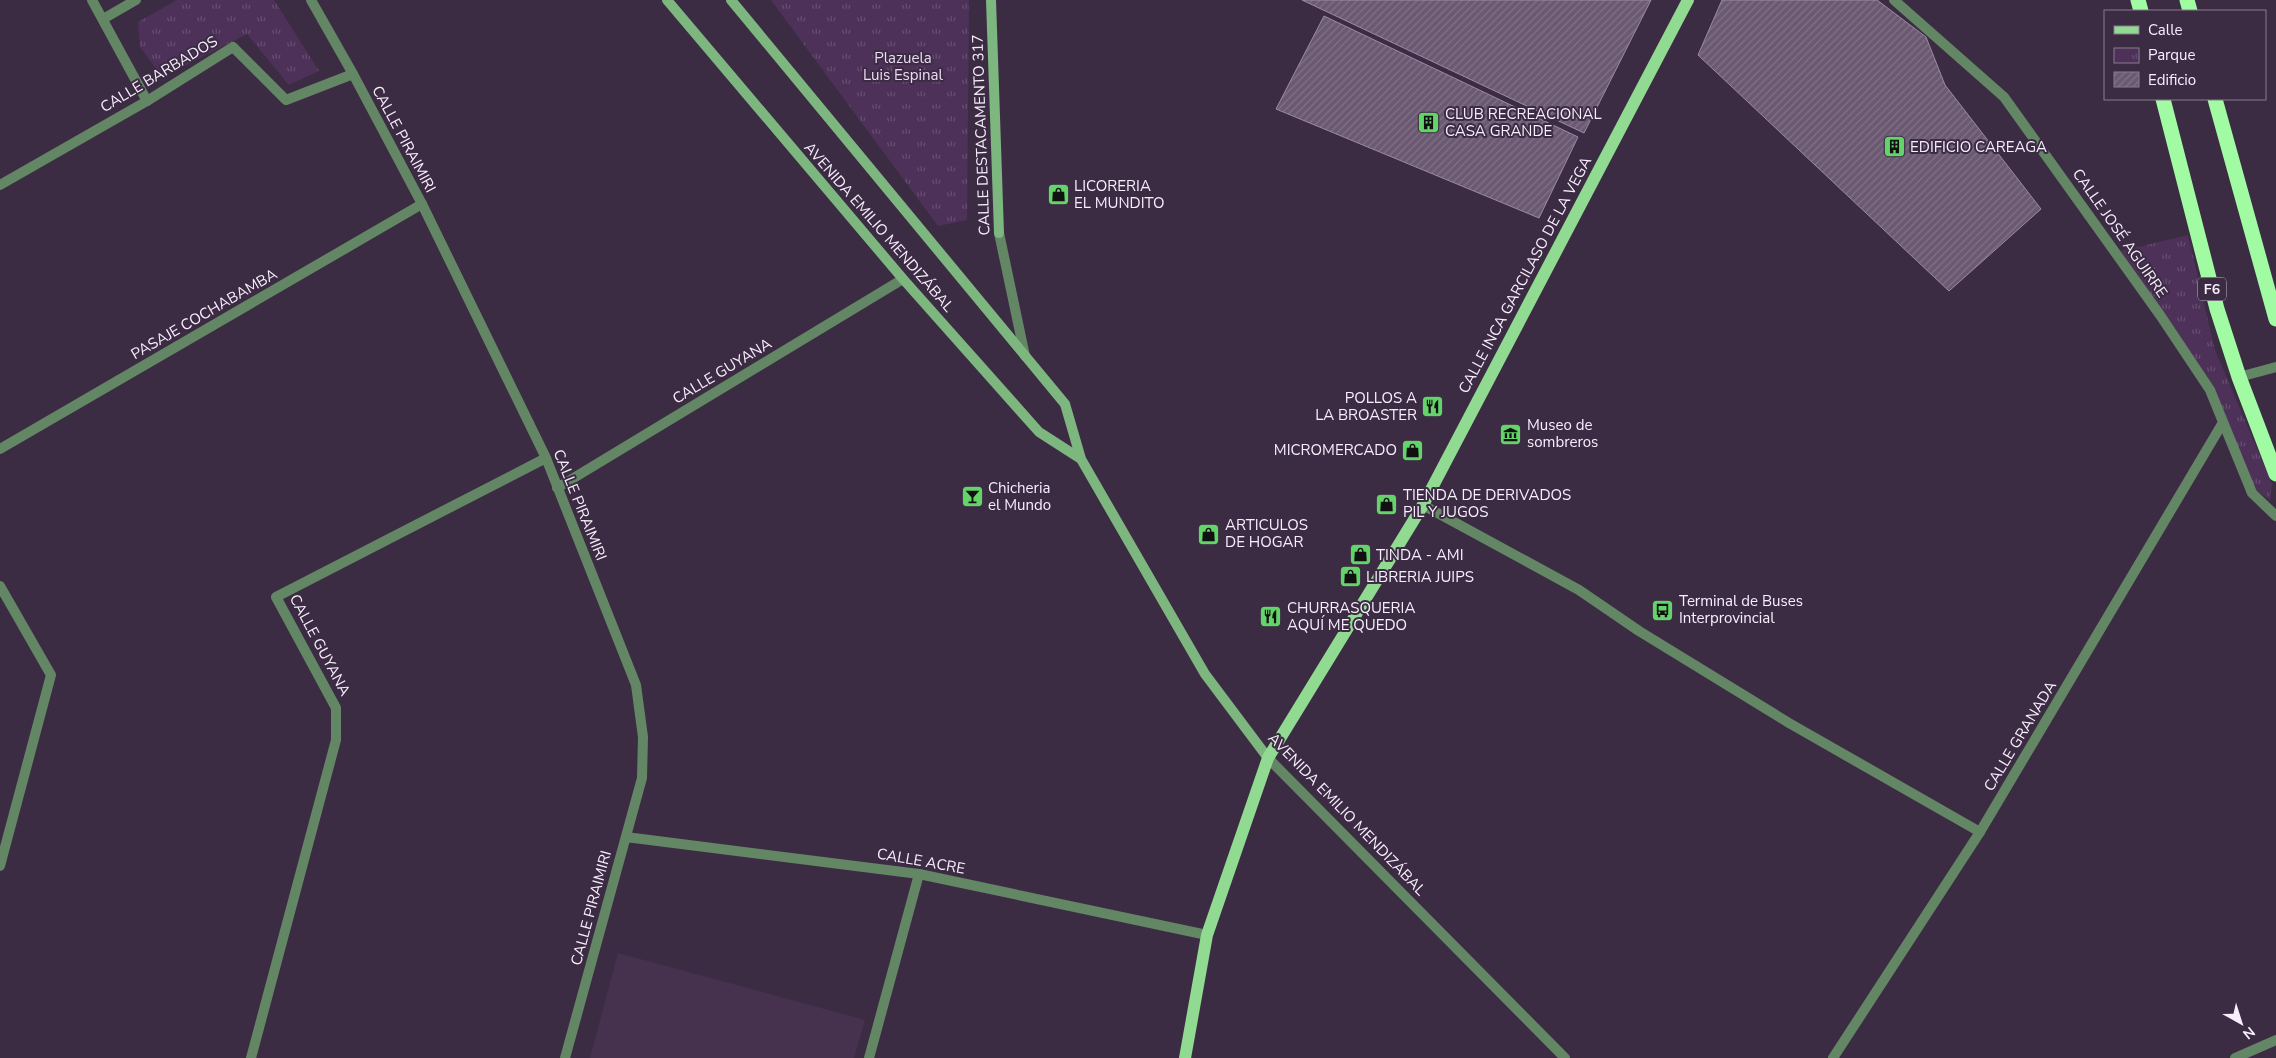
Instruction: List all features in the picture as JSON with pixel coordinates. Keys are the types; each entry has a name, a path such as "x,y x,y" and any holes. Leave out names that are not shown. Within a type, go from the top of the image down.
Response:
{"highway":[{"name":"F6","path":"2163,100 2217,309 2276,474"},
{"path":"2215,100 2276,319"}],"main road":[{"name":"AVENIDA EMILIO MENDIZÁBAL","path":"667,0 903,279 1039,432 1081,459"},
{"name":"AVENIDA EMILIO MENDIZÁBAL","path":"731,0 1065,404 1081,459 1205,674 1268,758"},
{"name":"CALLE DESTACAMENTO 317","path":"991,0 999,233"},
{"name":"CALLE INCA GARCILASO DE LA VEGA","path":"1185,1058 1207,936 1268,758 1423,505 1688,0"}],"street":[{"path":"92,0 147,100"},
{"path":"103,19 136,0"},
{"name":"CALLE PIRAIMIRI","path":"311,0 353,74 422,204 546,458 636,685 643,737 642,778 565,1058"},
{"name":"CALLE JOSÉ AGUIRRE","path":"1894,0 2004,97 2160,315 2210,390 2222,424 2252,493 2276,516"},
{"name":"CALLE BARBADOS","path":"0,185 147,100 233,47 286,100 353,74"},
{"name":"PASAJE COCHABAMBA","path":"0,449 422,204"},
{"name":"CALLE DESTACAMENTO 317","path":"999,233 1025,356"},
{"name":"CALLE GUYANA","path":"557,488 903,279"},
{"path":"2240,377 2276,366"},
{"name":"CALLE GRANADA","path":"1834,1058 1980,832 2222,424"},
{"name":"CALLE GUYANA","path":"251,1058 336,740 336,708 276,597 546,458"},
{"path":"1423,505 1579,590 1639,631 1789,723 1980,832"},
{"path":"0,586 51,675 0,866"},
{"name":"AVENIDA EMILIO MENDIZÁBAL","path":"1268,758 1565,1058"},
{"name":"CALLE ACRE","path":"626,837 919,874 1207,936"},
{"path":"869,1058 919,874"},
{"path":"2235,1058 2276,1040"}],"shaded area":[{"path":"618,953 865,1020 854,1058 590,1058"}],"green space":[{"path":"177,0 274,0 319,71 289,85 247,34 173,72 157,70 140,47 138,22"},
{"name":"Plazuela Luis Espinal","path":"771,0 969,0 967,220 938,226"},
{"path":"2188,235 2215,350 2272,484 2270,500 2254,489 2215,395 2121,251"}],"building":[{"path":"1302,0 1651,0 1584,133"},
{"name":"EDIFICIO CAREAGA","path":"1722,0 1877,0 1926,37 1945,85 2041,209 1949,291 1698,55"},
{"name":"CLUB RECREACIONAL CASA GRANDE","path":"1324,16 1578,137 1539,218 1276,109"}],"place":[{"name":"CLUB RECREACIONAL CASA GRANDE","path":"1429,123"},
{"name":"EDIFICIO CAREAGA","path":"1894,147"},
{"name":"LICORERIA EL MUNDITO","path":"1058,195"},
{"name":"POLLOS A LA BROASTER","path":"1433,407"},
{"name":"Museo de sombreros","path":"1511,434"},
{"name":"MICROMERCADO","path":"1413,450"},
{"name":"Chicheria el Mundo","path":"972,497"},
{"name":"TIENDA DE DERIVADOS PIL Y JUGOS","path":"1387,504"},
{"name":"ARTICULOS DE HOGAR","path":"1209,534"},
{"name":"TINDA - AMI","path":"1360,555"},
{"name":"LIBRERIA JUIPS","path":"1350,577"},
{"name":"Terminal de Buses Interprovincial","path":"1663,610"},
{"name":"CHURRASQUERIA AQUÍ ME QUEDO","path":"1271,617"}]}
